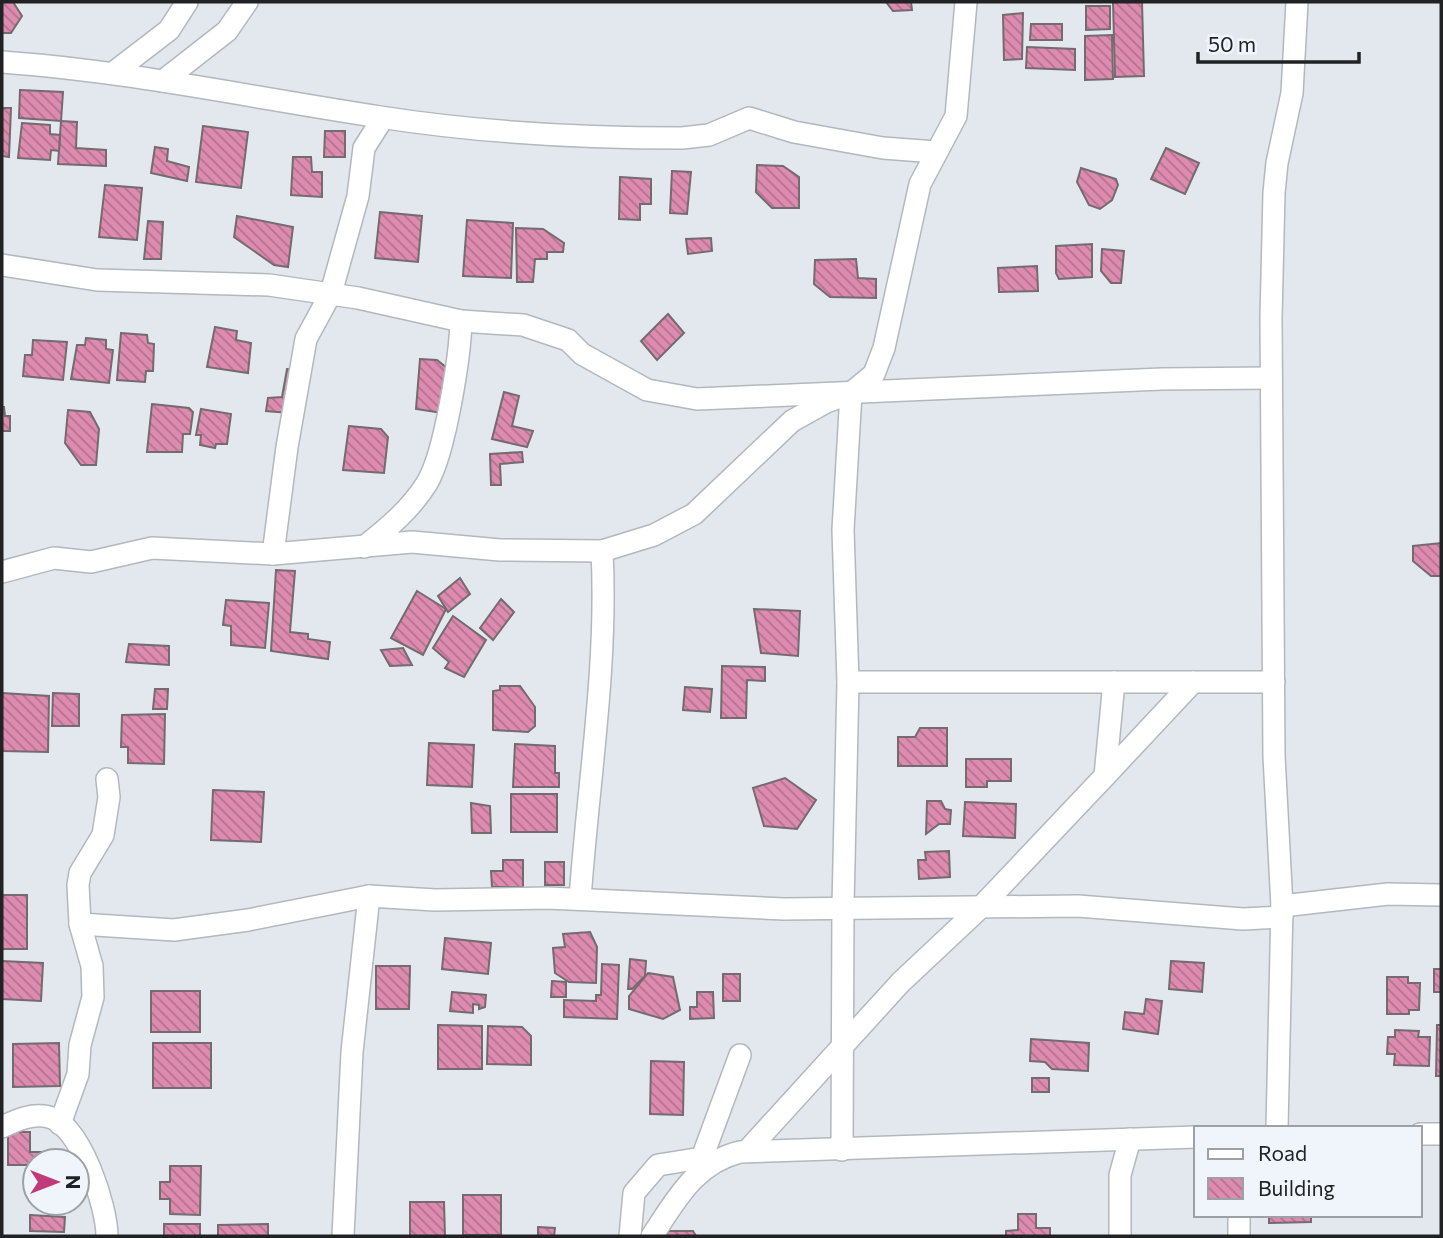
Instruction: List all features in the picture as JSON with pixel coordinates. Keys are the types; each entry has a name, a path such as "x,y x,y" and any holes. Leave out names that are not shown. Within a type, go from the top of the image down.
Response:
{"street":[{"path":"113,73 164,35 187,2"},
{"path":"163,81 227,31 247,2"},
{"path":"2,572 54,558 91,562 152,548 274,554 412,542 500,550 602,551 654,535 694,514 792,421 826,402 850,393 874,374 880,360 892,303 905,260 920,184 956,116 966,2"},
{"path":"1277,1126 1282,912 1275,803 1271,378 1274,193 1277,163 1292,93 1297,2"},
{"path":"2,62 113,73 383,118 491,129 682,138 709,135 749,118 794,132 883,148 936,152"},
{"path":"274,554 287,447 306,339 331,293 358,196 364,148 383,118"},
{"path":"2,265 97,280 244,284 331,293 461,321 523,325 568,340 582,354 647,390 697,399 1162,379 1271,378"},
{"path":"364,547 396,522 419,495 434,469 460,354 461,321"},
{"path":"842,1150 843,906 848,682 843,530 850,393"},
{"path":"580,899 593,775 604,599 602,551"},
{"path":"848,682 1274,682"},
{"path":"1105,776 1114,682"},
{"path":"747,1151 901,982 981,907 1193,682"},
{"path":"60,1124 78,1074 80,1045 93,997 90,952 80,924 78,896 80,873 103,835 109,797 107,779"},
{"path":"80,924 174,930 248,920 369,896 435,900 499,896 784,909 843,906 1079,906 1243,919 1388,894 1441,895"},
{"path":"343,1236 352,1052 369,896"},
{"path":"630,1236 634,1193 658,1165 702,1158 740,1055"},
{"path":"2,1127 38,1116 52,1118 60,1124 86,1159 107,1236"},
{"path":"1422,1134 1441,1134"},
{"path":"652,1236 696,1173 719,1157 747,1151 1066,1144 1194,1138"},
{"path":"1120,1236 1120,1175 1130,1139"},
{"path":"1239,1217 1239,1236"}],"building":[{"path":"2,2 13,2 22,16 11,33 2,33"},
{"path":"886,2 911,2 912,10 893,11"},
{"path":"1113,2 1142,2 1144,76 1115,77"},
{"path":"1086,6 1110,6 1110,29 1086,30"},
{"path":"1023,13 1022,59 1004,60 1003,15"},
{"path":"1031,24 1062,24 1062,40 1030,40"},
{"path":"1112,35 1113,79 1085,80 1085,36"},
{"path":"1027,47 1075,49 1075,70 1026,68"},
{"path":"20,90 63,92 61,121 19,118"},
{"path":"2,108 11,108 9,157 2,156"},
{"path":"61,121 77,122 76,148 106,150 106,166 58,164"},
{"path":"22,123 50,125 50,134 60,135 59,151 51,150 50,160 18,158"},
{"path":"203,126 248,132 241,188 196,182"},
{"path":"325,131 345,131 345,157 324,157"},
{"path":"155,147 168,149 167,161 189,167 187,181 151,173"},
{"path":"1166,148 1199,163 1185,194 1151,179"},
{"path":"293,157 311,157 312,172 322,172 322,197 291,195"},
{"path":"757,165 783,166 799,177 799,208 772,208 756,192"},
{"path":"1081,168 1116,179 1118,185 1112,200 1100,209 1089,205 1077,182"},
{"path":"672,171 691,172 687,214 670,213"},
{"path":"620,177 651,179 651,204 640,204 640,220 619,219"},
{"path":"105,185 142,188 137,240 99,237"},
{"path":"380,212 422,216 418,262 375,258"},
{"path":"237,216 293,227 288,267 274,265 234,237"},
{"path":"467,220 513,223 511,278 463,276"},
{"path":"148,221 163,222 161,259 144,259"},
{"path":"516,228 543,229 564,243 563,252 547,252 547,259 535,259 533,282 517,282"},
{"path":"711,238 712,251 688,254 686,239"},
{"path":"1092,244 1092,277 1059,279 1056,273 1056,246"},
{"path":"1102,249 1124,251 1121,283 1111,283 1101,271"},
{"path":"856,259 858,278 876,279 876,298 830,297 814,284 815,260"},
{"path":"1037,266 1038,291 999,292 998,268"},
{"path":"668,314 684,333 657,360 641,341"},
{"path":"215,327 237,331 236,340 251,343 248,373 207,367"},
{"path":"121,333 147,335 148,343 154,344 153,371 146,371 145,382 117,380"},
{"path":"86,338 106,340 106,349 113,350 109,383 71,379 77,345 85,345"},
{"path":"33,340 67,342 63,380 23,376 25,355 32,355"},
{"path":"420,359 437,360 452,372 443,413 416,409"},
{"path":"287,369 297,370 289,413 266,411 268,398 282,397"},
{"path":"504,392 519,396 512,426 533,431 527,447 492,439"},
{"path":"152,404 189,408 193,412 190,434 183,434 182,452 147,452"},
{"path":"2,407 5,416 10,416 10,431 2,431"},
{"path":"201,409 231,414 227,444 216,444 215,448 200,445 201,435 196,435"},
{"path":"68,410 90,412 99,429 96,465 81,465 65,443"},
{"path":"349,426 381,429 388,437 384,473 343,470"},
{"path":"522,452 523,462 500,464 501,485 491,485 490,454"},
{"path":"1441,543 1441,576 1431,576 1413,561 1413,546"},
{"path":"276,570 295,571 290,632 308,634 308,639 330,642 328,659 271,651"},
{"path":"460,578 470,594 448,612 438,596"},
{"path":"417,591 446,609 423,655 391,638"},
{"path":"501,599 514,612 493,640 480,628"},
{"path":"226,600 269,603 265,648 231,645 231,626 223,625"},
{"path":"754,609 800,611 798,656 761,653"},
{"path":"453,616 486,640 464,677 445,668 449,662 433,648"},
{"path":"129,644 169,646 169,665 126,662"},
{"path":"403,648 412,665 390,666 381,650"},
{"path":"722,666 765,667 765,681 747,680 746,718 721,718"},
{"path":"500,686 520,686 535,707 535,726 528,732 493,730 493,691 500,690"},
{"path":"685,687 712,689 710,712 683,710"},
{"path":"155,689 168,689 167,709 153,709"},
{"path":"2,693 49,696 48,752 2,751"},
{"path":"53,693 79,694 79,726 52,726"},
{"path":"165,714 164,764 128,763 128,747 121,747 122,715"},
{"path":"920,728 947,728 947,766 898,766 898,737 915,737"},
{"path":"429,743 474,745 472,787 427,785"},
{"path":"515,744 555,746 555,773 559,773 559,787 513,787"},
{"path":"966,759 1011,759 1011,781 987,781 987,787 966,787"},
{"path":"785,778 816,800 797,829 764,826 753,788"},
{"path":"213,790 264,792 261,842 211,840"},
{"path":"511,794 557,794 557,832 511,832"},
{"path":"927,801 941,801 945,809 951,810 950,824 939,824 926,834"},
{"path":"965,802 1016,804 1015,838 963,836"},
{"path":"471,803 490,806 491,833 472,833"},
{"path":"949,851 950,877 919,879 918,860 926,860 925,852"},
{"path":"503,860 523,860 523,887 492,887 491,871 503,871"},
{"path":"545,862 564,862 564,885 545,885"},
{"path":"2,895 27,895 27,949 2,949"},
{"path":"590,932 597,947 596,983 569,982 555,973 553,948 565,947 563,934"},
{"path":"445,938 491,943 488,974 442,969"},
{"path":"630,959 646,961 645,976 632,989 628,989"},
{"path":"2,961 43,963 41,1001 2,999"},
{"path":"1171,961 1204,963 1202,992 1169,989"},
{"path":"602,964 619,965 617,1019 564,1017 564,1000 596,1001 596,995 601,995"},
{"path":"376,966 410,966 409,1009 376,1009"},
{"path":"1434,969 1441,969 1441,992 1434,992"},
{"path":"648,973 673,977 680,1010 663,1019 629,1009 629,996"},
{"path":"723,974 740,974 740,1001 723,1001"},
{"path":"1387,977 1408,977 1408,983 1420,983 1419,1010 1409,1010 1409,1014 1387,1014"},
{"path":"552,981 566,982 566,997 551,997"},
{"path":"151,991 200,991 200,1032 151,1032"},
{"path":"452,992 486,995 485,1007 479,1009 479,1005 473,1004 473,1013 450,1011"},
{"path":"697,992 713,992 714,1018 690,1019 690,1007 697,1007"},
{"path":"1146,999 1162,1001 1158,1034 1123,1029 1125,1012 1144,1014"},
{"path":"438,1025 482,1026 482,1069 438,1069"},
{"path":"1437,1025 1441,1025 1441,1076 1436,1076"},
{"path":"488,1026 522,1027 531,1036 531,1065 487,1064"},
{"path":"1395,1030 1419,1031 1418,1037 1430,1037 1429,1066 1394,1065 1395,1054 1387,1054 1388,1037 1395,1037"},
{"path":"1031,1039 1089,1043 1088,1071 1052,1069 1045,1062 1030,1061"},
{"path":"59,1043 60,1086 13,1087 13,1044"},
{"path":"153,1043 211,1043 211,1088 153,1088"},
{"path":"651,1061 684,1062 683,1115 650,1114"},
{"path":"1032,1078 1049,1078 1049,1092 1032,1092"},
{"path":"8,1132 30,1132 30,1147 21,1147 21,1165 8,1165"},
{"path":"170,1166 201,1166 200,1215 170,1214 170,1199 160,1199 160,1182 170,1182"},
{"path":"463,1195 501,1195 501,1235 463,1235"},
{"path":"410,1202 444,1202 445,1236 410,1236"},
{"path":"1018,1214 1036,1214 1036,1228 1050,1228 1050,1236 1006,1236 1006,1231 1018,1230"},
{"path":"30,1217 65,1217 64,1232 30,1231"},
{"path":"1269,1217 1311,1217 1311,1222 1269,1223"},
{"path":"164,1224 200,1224 200,1236 164,1236"},
{"path":"268,1224 268,1236 218,1236 218,1225"},
{"path":"538,1227 555,1228 554,1236 538,1236"},
{"path":"667,1231 693,1231 696,1236 665,1236"}]}
